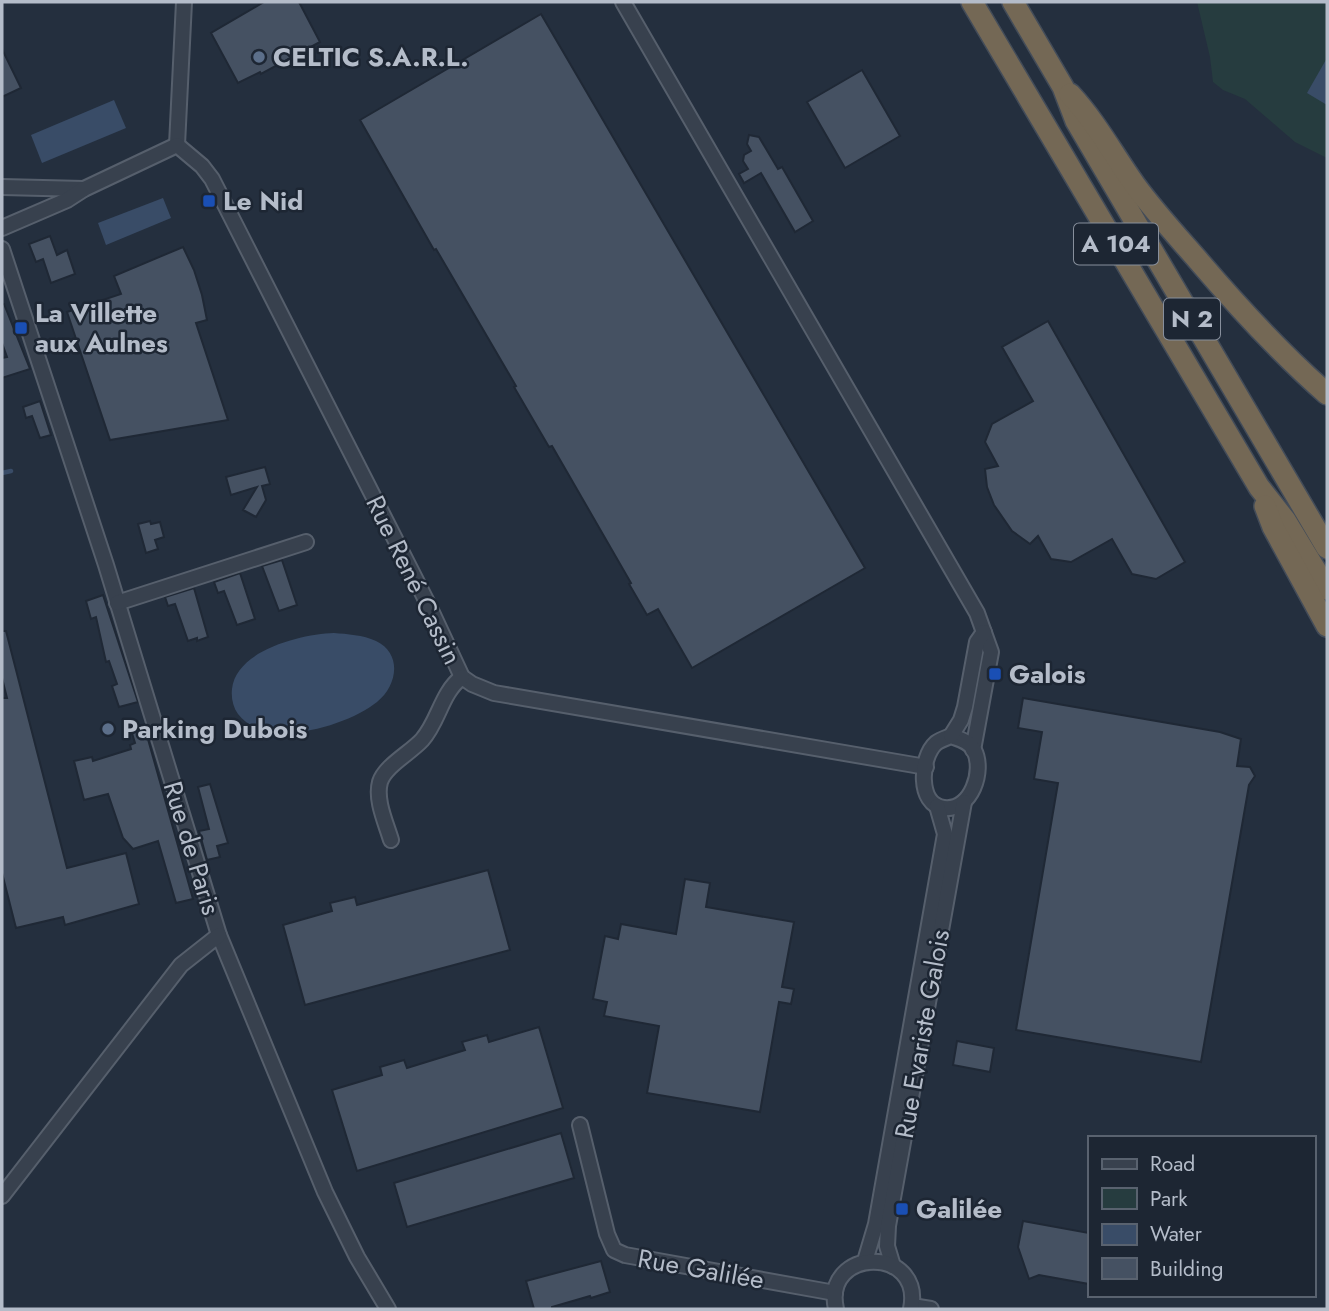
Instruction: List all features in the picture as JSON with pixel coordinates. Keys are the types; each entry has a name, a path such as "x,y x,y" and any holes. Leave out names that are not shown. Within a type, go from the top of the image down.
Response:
{"highway":[{"name":"A 104","path":"972,2 1259,487 1273,527 1327,625"},
{"name":"A 104","path":"1013,2 1063,87 1090,117 1136,186 1192,254 1289,359 1327,394"},
{"name":"N 2","path":"1063,87 1076,121 1327,548"},
{"path":"1259,487 1285,520 1327,589"}],"street":[{"path":"2,228 67,200 84,189 177,145 184,2"},
{"path":"623,2 917,507 967,595 984,632 977,642 961,720 951,736 936,743 926,767"},
{"name":"Rue René Cassin","path":"177,145 212,178 428,604 462,677 494,693 926,767"},
{"path":"2,187 84,189"},
{"name":"Rue de Paris","path":"2,249 117,603 219,935 325,1192 357,1257 388,1309"},
{"path":"117,603 306,542"},
{"name":"Rue Evariste Galois","path":"893,1266 887,1246 888,1226 964,803 974,787 978,771 974,750 991,652 984,632"},
{"path":"391,840 378,793 382,778 386,771 423,739 448,691 462,677"},
{"path":"951,736 968,743 974,750"},
{"name":"Rue Evariste Galois","path":"865,1261 876,1224 945,834 937,806 925,790 926,767"},
{"path":"937,806 946,808 964,803"},
{"path":"2,1196 181,965 219,935"},
{"name":"Rue Galilée","path":"580,1125 607,1234 614,1250 625,1255 835,1293"},
{"path":"836,1309 835,1293 838,1282 854,1265 865,1261 884,1262 893,1266 902,1273 908,1283 912,1294 911,1308 931,1309"}],"green space":[{"path":"1197,2 1327,2 1327,158 1295,142 1245,99 1223,90 1213,82"}],"water":[{"path":"1327,58 1327,105 1307,93"},
{"path":"114,100 126,128 42,163 31,135"},
{"path":"163,198 171,218 106,245 98,223"},
{"path":"334,633 371,639 385,647 390,654 393,679 377,702 364,711 327,726 286,733 267,731 251,725 238,714 232,689 236,675 245,664 258,654 289,641"}],"building":[{"name":"CELTIC S.A.R.L.","path":"264,2 299,2 320,42 261,74 260,72 238,83 211,33"},
{"path":"541,14 865,568 692,668 658,609 647,615 552,446 549,447 360,120"},
{"path":"2,49 21,88 2,97"},
{"path":"862,70 900,136 845,168 807,102"},
{"path":"749,135 759,137 778,169 782,167 813,221 795,232 761,173 744,183 739,174 748,169 743,161 744,155 751,151 747,144"},
{"path":"50,236 57,255 67,250 75,274 51,283 43,259 36,262 29,244"},
{"path":"183,247 194,270 207,320 196,323 228,420 110,440 67,312 121,294 114,276"},
{"path":"2,304 30,369 2,378 2,358 7,357 2,343"},
{"path":"1048,321 1185,562 1156,579 1132,574 1112,539 1071,562 1051,559 1038,536 1030,544 1012,531 994,505 987,487 985,469 998,466 985,442 992,424 1033,401 1002,347"},
{"path":"40,401 51,435 40,438 32,416 26,418 23,407"},
{"path":"265,467 270,484 262,486 266,500 256,517 243,510 257,487 231,495 226,477"},
{"path":"150,521 151,524 160,522 164,537 155,540 158,549 146,553 138,524"},
{"path":"282,560 297,605 279,611 262,566"},
{"path":"240,573 255,619 237,625 224,591 218,593 214,582"},
{"path":"194,588 208,637 188,641 175,604 168,606 165,597"},
{"path":"103,595 138,702 119,707 112,686 117,684 109,661 106,662 96,617 91,619 86,601"},
{"path":"2,631 6,631 67,868 126,853 139,904 65,925 63,917 16,928 2,873 2,698 7,698 2,678"},
{"path":"1023,698 1220,732 1241,739 1237,766 1250,767 1255,776 1249,785 1201,1062 1016,1030 1058,783 1034,779 1042,732 1018,728"},
{"path":"144,725 193,899 176,903 158,841 133,849 123,838 108,794 84,800 74,761 92,757 93,761 131,749 130,745 135,743 131,730"},
{"path":"210,784 228,843 217,846 220,857 207,860 199,831 209,829 198,787"},
{"path":"488,870 510,950 305,1005 283,925 332,911 330,903 355,897 357,905"},
{"path":"685,879 710,883 706,907 794,922 782,987 794,989 791,1004 779,1002 760,1112 647,1093 659,1026 604,1016 607,1002 593,999 605,936 618,939 621,924 676,934"},
{"path":"539,1027 563,1108 357,1171 332,1090 382,1075 380,1067 404,1060 407,1068 465,1050 462,1042 487,1035 489,1042"},
{"path":"957,1041 994,1048 990,1072 953,1065"},
{"path":"561,1133 574,1178 407,1227 394,1183"},
{"path":"1023,1221 1088,1233 1088,1284 1039,1275 1029,1279 1018,1247"},
{"path":"601,1261 610,1292 552,1309 534,1309 526,1281"}],"waterway":[{"path":"2,473 11,471"}],"place":[{"name":"CELTIC S.A.R.L.","path":"259,57"},
{"name":"Le Nid","path":"209,201"},
{"name":"La Villette aux Aulnes","path":"21,328"},
{"name":"Galois","path":"995,674"},
{"name":"Parking Dubois","path":"108,729"},
{"name":"Galilée","path":"902,1209"}]}
